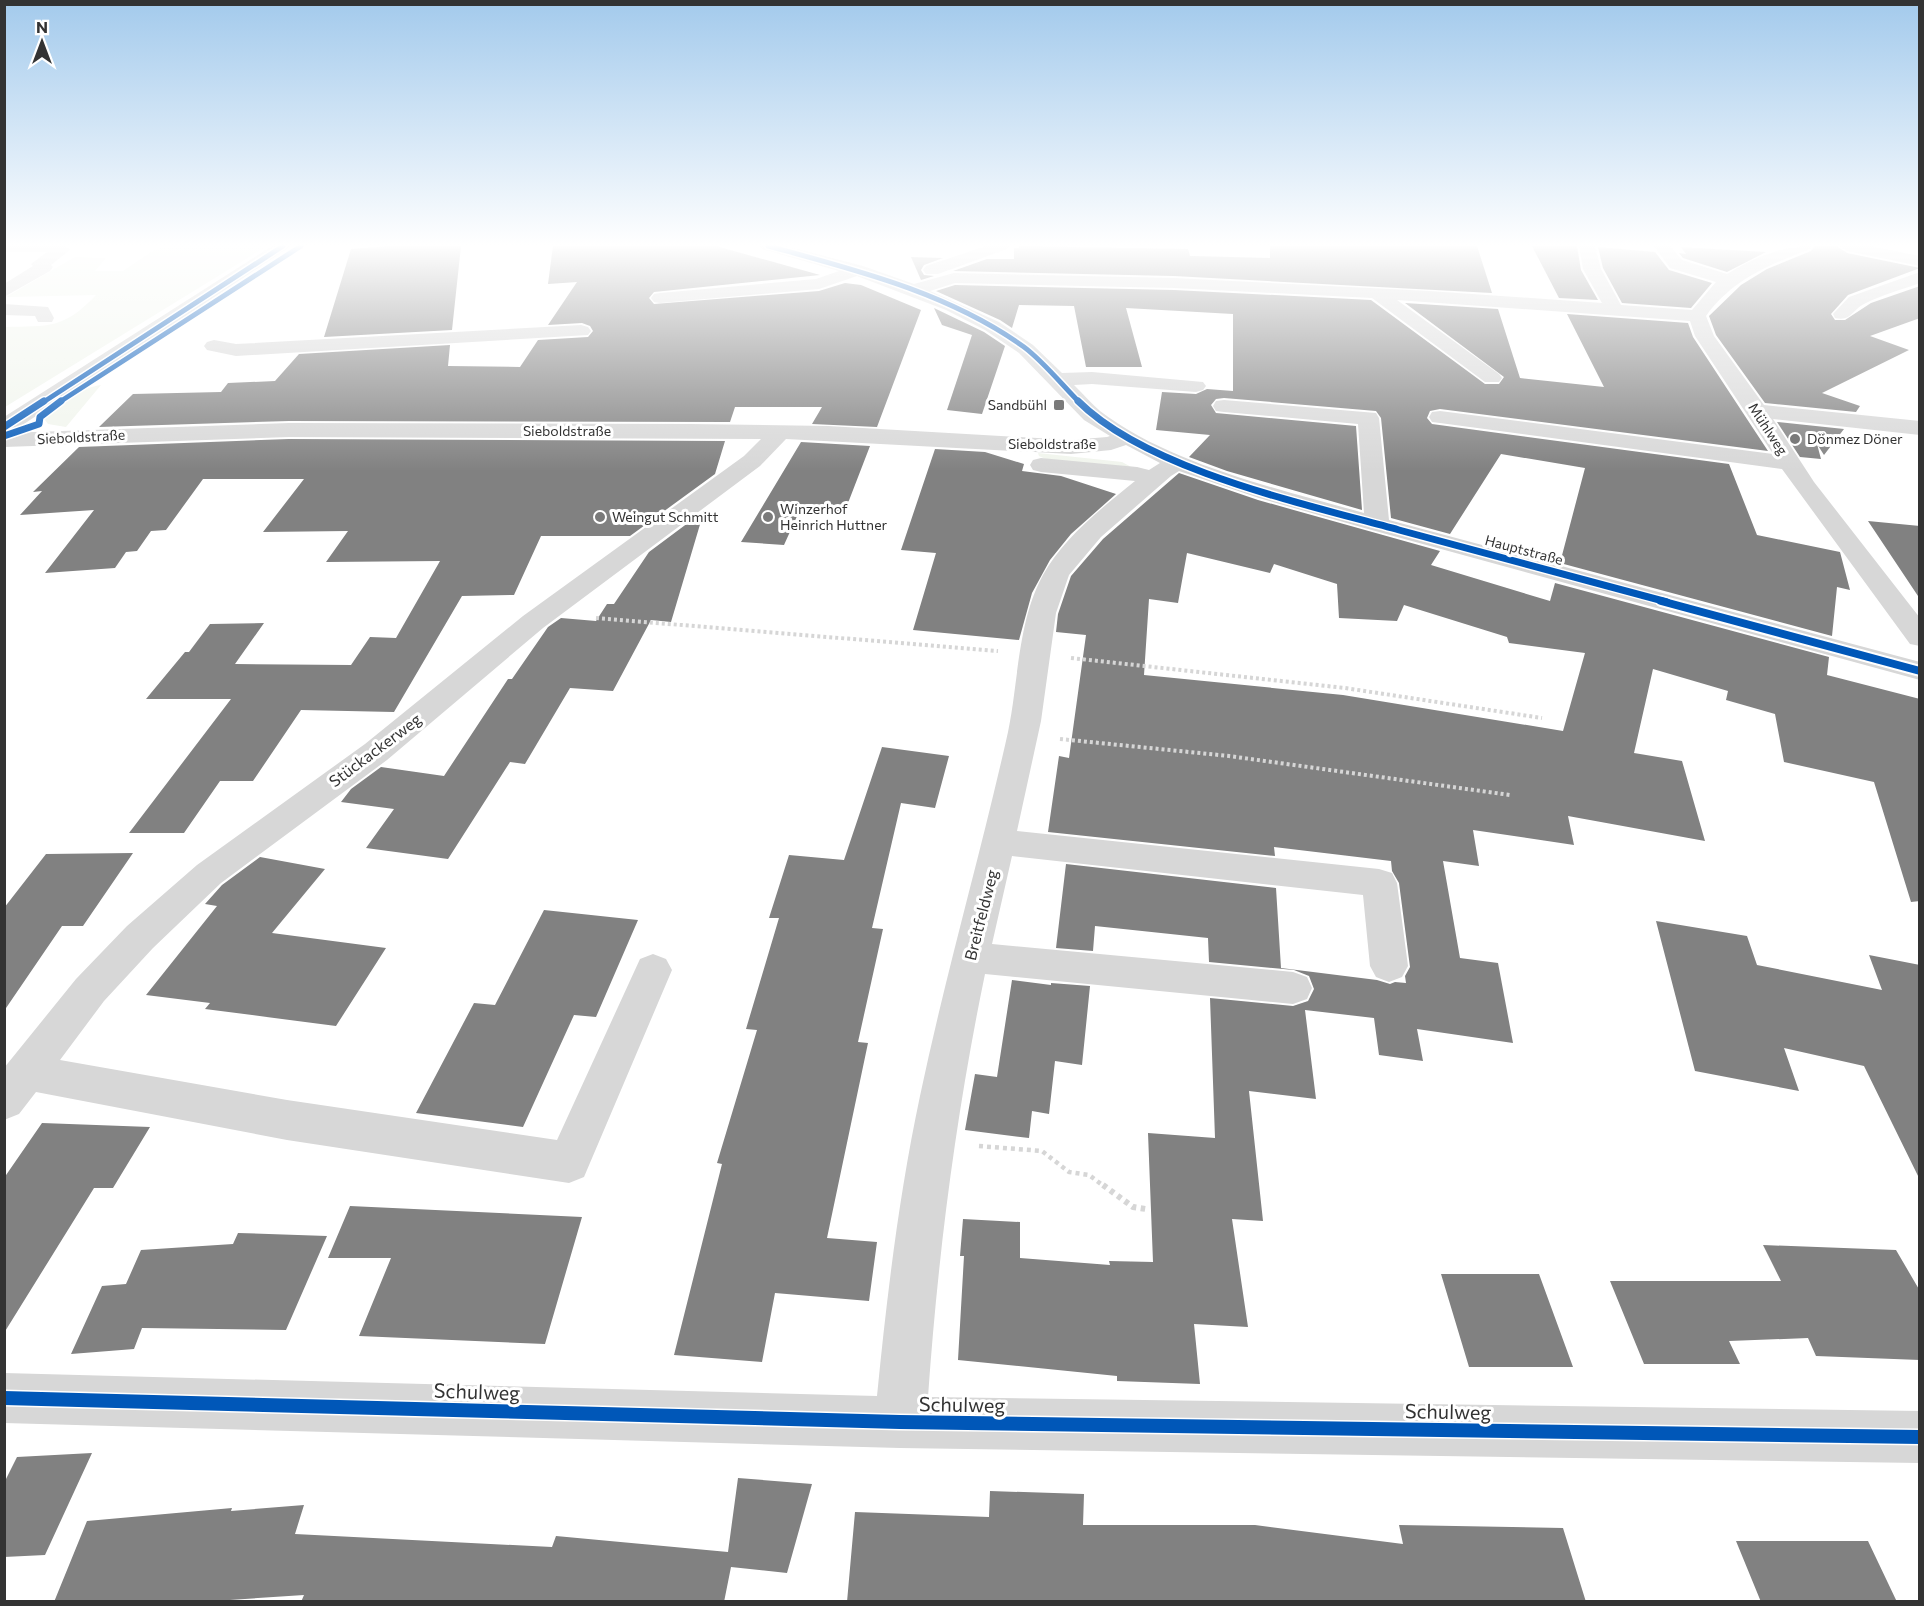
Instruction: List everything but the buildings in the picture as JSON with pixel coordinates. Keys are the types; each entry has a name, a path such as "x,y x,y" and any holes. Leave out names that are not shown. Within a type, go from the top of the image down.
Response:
{"street":[{"path":"4,427 167,321"},
{"name":"Hauptstraße","path":"981,321 1006,334 1026,349 1092,415 1127,437 1164,471 1267,493 1920,671"},
{"path":"1414,321 1492,378"},
{"name":"Mühlweg","path":"1699,321 1705,336 1757,411 1804,485 1920,638"},
{"path":"246,338 326,330"},
{"path":"214,346 236,350 581,331"},
{"path":"1055,380 1092,378 1196,386"},
{"path":"1224,406 1368,418 1377,524"},
{"path":"1757,411 1920,428"},
{"path":"1440,417 1790,463"},
{"name":"Sieboldstraße","path":"4,440 289,430 774,440 867,436 1071,447 1112,443 1127,437"},
{"path":"867,436 859,451 946,456"},
{"path":"774,440 829,447"},
{"name":"Stückackerweg","path":"16,1087 90,990 141,937 209,874 376,752 545,614 752,462 774,440"},
{"path":"1029,464 1137,474 1164,471"},
{"name":"Breitfeldweg","path":"900,1422 914,1273 932,1148 970,957 1023,735 1047,595 1057,572 1070,554 1164,471"},
{"path":"998,842 1379,883 1389,966"},
{"path":"970,957 1293,988"},
{"path":"16,1087 287,1120 569,1162 653,970"},
{"name":"Schulweg","path":"4,1398 900,1422 1920,1437"}],"path":[{"path":"545,614 1036,654 1346,688 1542,718"},
{"path":"1023,735 1201,752 1346,770 1510,795"},
{"path":"968,1145 1042,1151 1069,1172 1089,1175 1132,1207 1146,1209"}],"shaded area":[{"path":"62,321 145,321 5,407 5,327"},
{"path":"101,385 66,427 48,424 45,420 55,408 70,397"},
{"path":"1038,453 1122,462 1135,469 1050,461 1039,456"}],"cycle path":[{"path":"4,427 167,321"},
{"path":"4,436 39,424 40,417 48,409 187,321"},
{"path":"982,321 1026,349 1092,415 1127,437 1176,462 1267,493 1377,524 1920,671"},
{"path":"4,1398 900,1422 1920,1437"}],"place":[{"name":"Sandbühl","path":"1059,405"},
{"name":"Dönmez Döner","path":"1795,439"},
{"name":"Weingut Schmitt","path":"600,517"},
{"name":"Winzerhof Heinrich Huttner","path":"768,517"}]}
